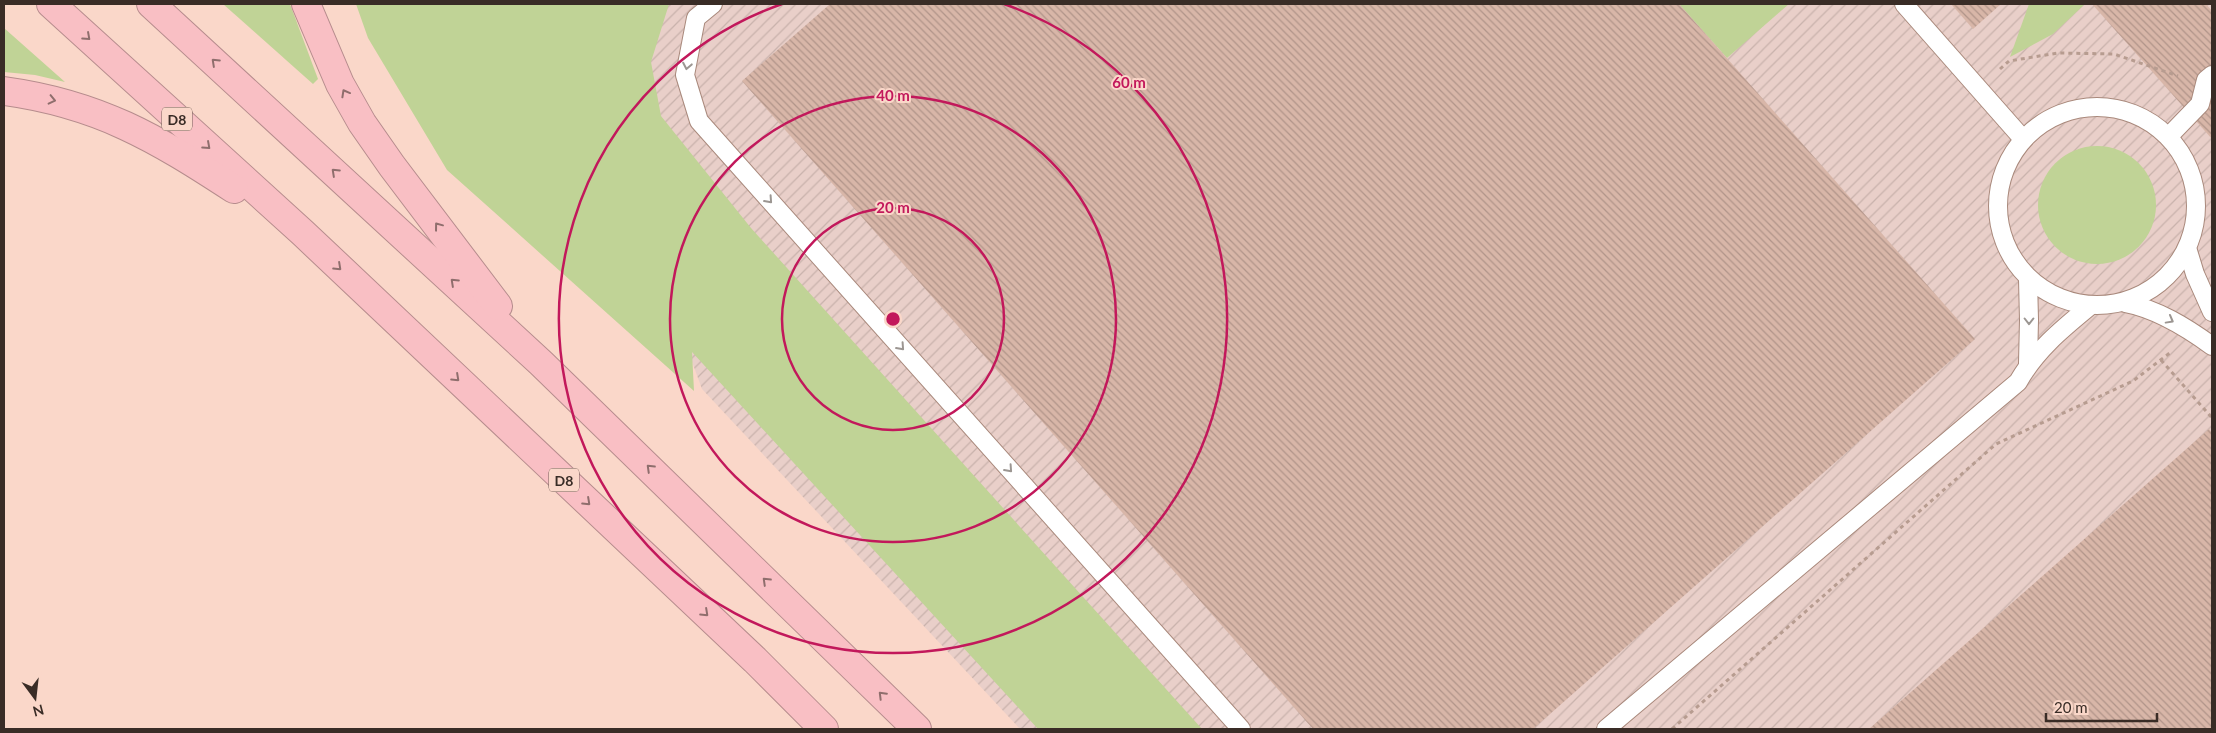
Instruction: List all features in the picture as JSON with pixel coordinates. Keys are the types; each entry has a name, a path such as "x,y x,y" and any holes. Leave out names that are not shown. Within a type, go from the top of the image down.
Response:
{"highway":[{"name":"D8","path":"51,4 303,233 755,660 824,729"},
{"path":"151,4 542,363 917,729"},
{"path":"306,4 340,84 362,123 398,174 542,363"},
{"path":"4,91 68,103 128,126 190,161 303,233"}],"lane":[{"path":"713,4 696,18 685,75 699,121 1240,729"},
{"path":"1904,4 2023,139"},
{"path":"2170,136 2200,104 2206,80 2212,75"},
{"path":"2125,303 2162,283 2188,250 2205,197 2184,154 2170,136 2135,113 2095,106 2055,115 2023,139 2006,165 1998,194 1998,225 2009,254 2028,279 2056,298 2090,306 2125,303 2146,307 2194,333 2212,346"},
{"path":"2188,250 2212,312"},
{"path":"2028,279 2030,320 2028,363"},
{"path":"1606,729 2018,382 2028,363 2052,337 2090,306"}],"path":[{"path":"1978,88 2009,61 2058,53 2114,54 2138,61 2177,77 2184,70"},
{"path":"1672,729 1996,444 2133,381 2194,333"},
{"path":"2161,360 2212,418"}],"shaded area":[{"path":"561,4 2212,4 2212,729 1020,729 702,389"}],"green space":[{"path":"223,4 290,4 318,79 313,84"},
{"path":"356,4 669,4 651,62 661,116 751,228 1202,729 1038,729 692,352 694,391 447,170 368,38"},
{"path":"1679,4 1789,4 1727,58"},
{"path":"2029,4 2085,4 2053,34 2010,57"},
{"path":"4,28 65,82 35,75 4,72"},
{"path":"2097,146 2120,150 2139,163 2152,182 2156,205 2152,228 2139,247 2120,260 2097,264 2074,260 2055,247 2042,228 2038,205 2042,182 2055,163 2074,150"}],"building":[{"path":"830,4 1679,4 1975,339 1533,729 1313,729 742,81"},
{"path":"1951,4 2001,4 1973,29"},
{"path":"2092,4 2206,4 2212,11 2212,139"},
{"path":"2209,429 2212,433 2212,729 1869,729"}]}
